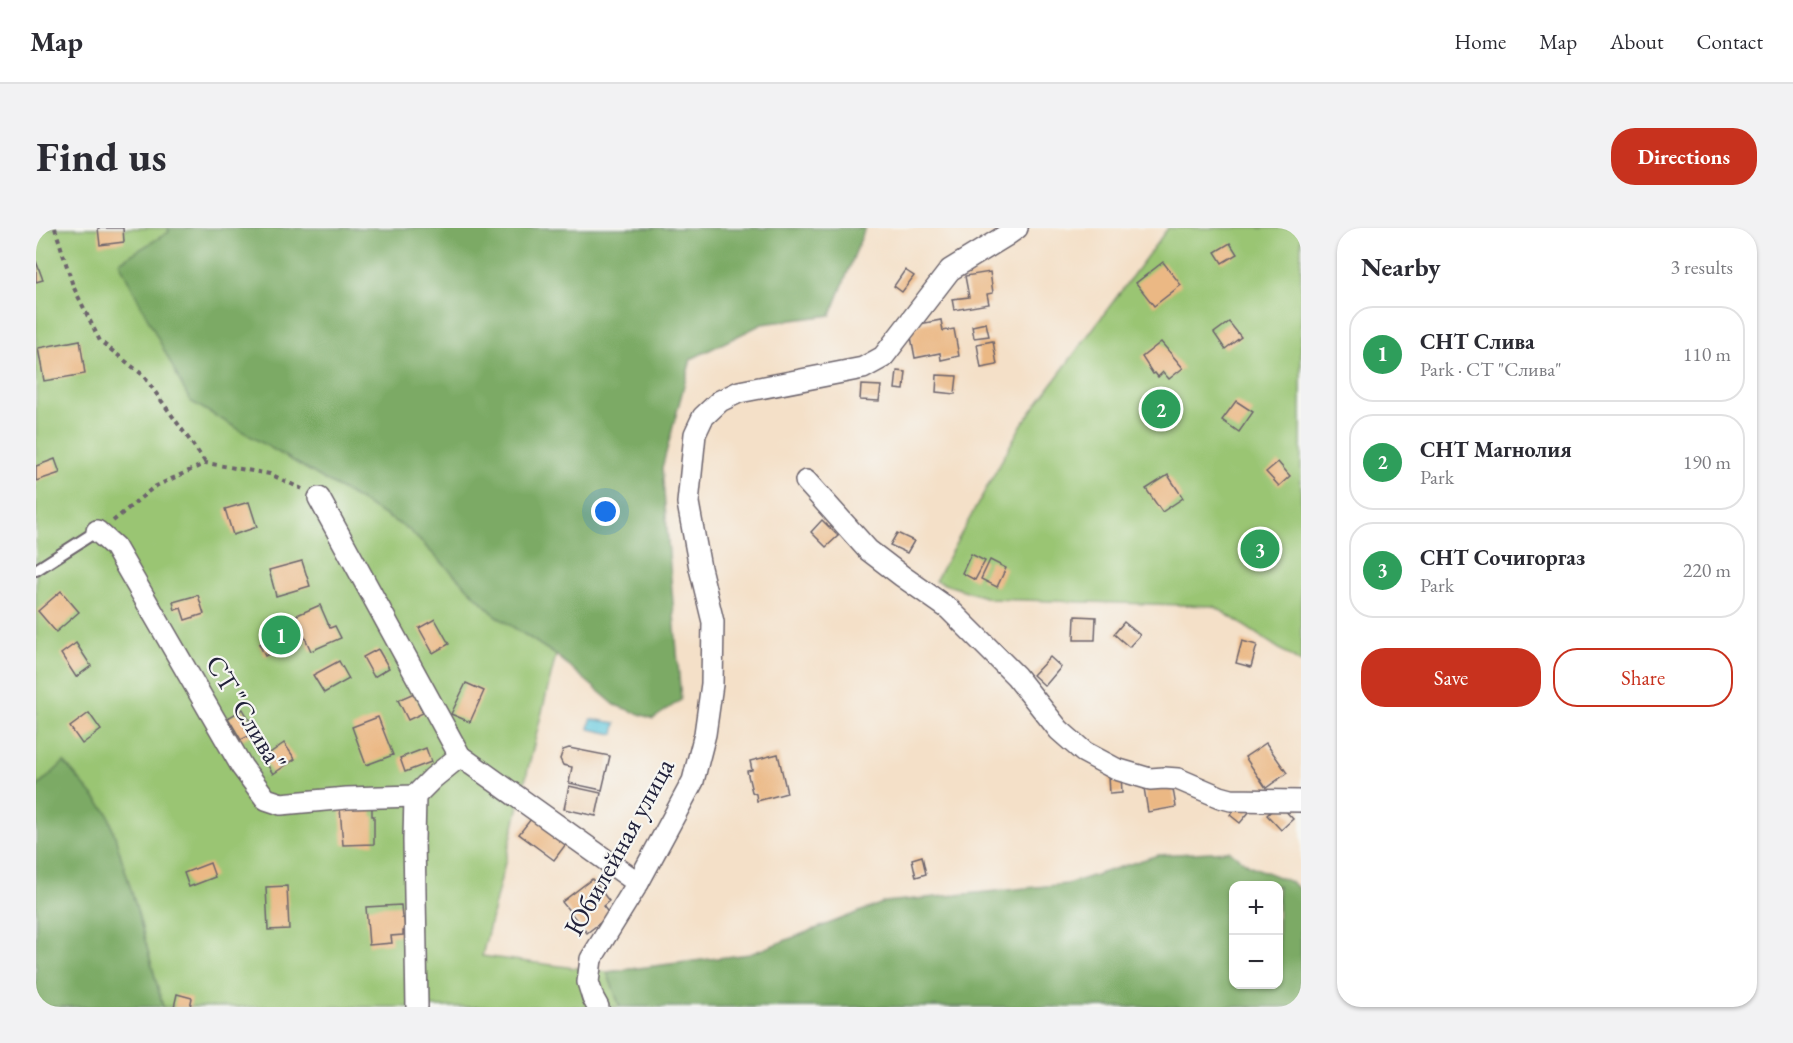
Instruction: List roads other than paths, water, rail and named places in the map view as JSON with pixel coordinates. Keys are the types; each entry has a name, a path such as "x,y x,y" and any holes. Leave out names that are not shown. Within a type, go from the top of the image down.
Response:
{"street":[{"name":"Юбилейная улица","path":"598,1007 588,982 591,959 638,883 693,781 705,734 712,684 713,622 688,503 695,434 703,417 720,401 739,393 863,368 883,357 950,270 1017,228"},
{"path":"806,482 868,550 949,609 1016,676 1059,730 1084,752 1116,769 1150,779 1178,779 1231,800 1301,801"},
{"path":"319,498 460,756 638,883"},
{"name":"СТ \"Слива\"","path":"97,531 115,547 242,767 266,799 280,804 347,798 415,796"},
{"path":"417,1007 415,796 460,756"}],"lane":[{"path":"36,570 97,531"}],"water":[{"path":"591,719 616,723 614,734 589,729"}],"place":[{"name":"СНТ Магнолия","path":"1161,409"},
{"name":"СНТ Сочигоргаз","path":"1260,549"},
{"name":"СНТ Слива","path":"281,635"}]}
